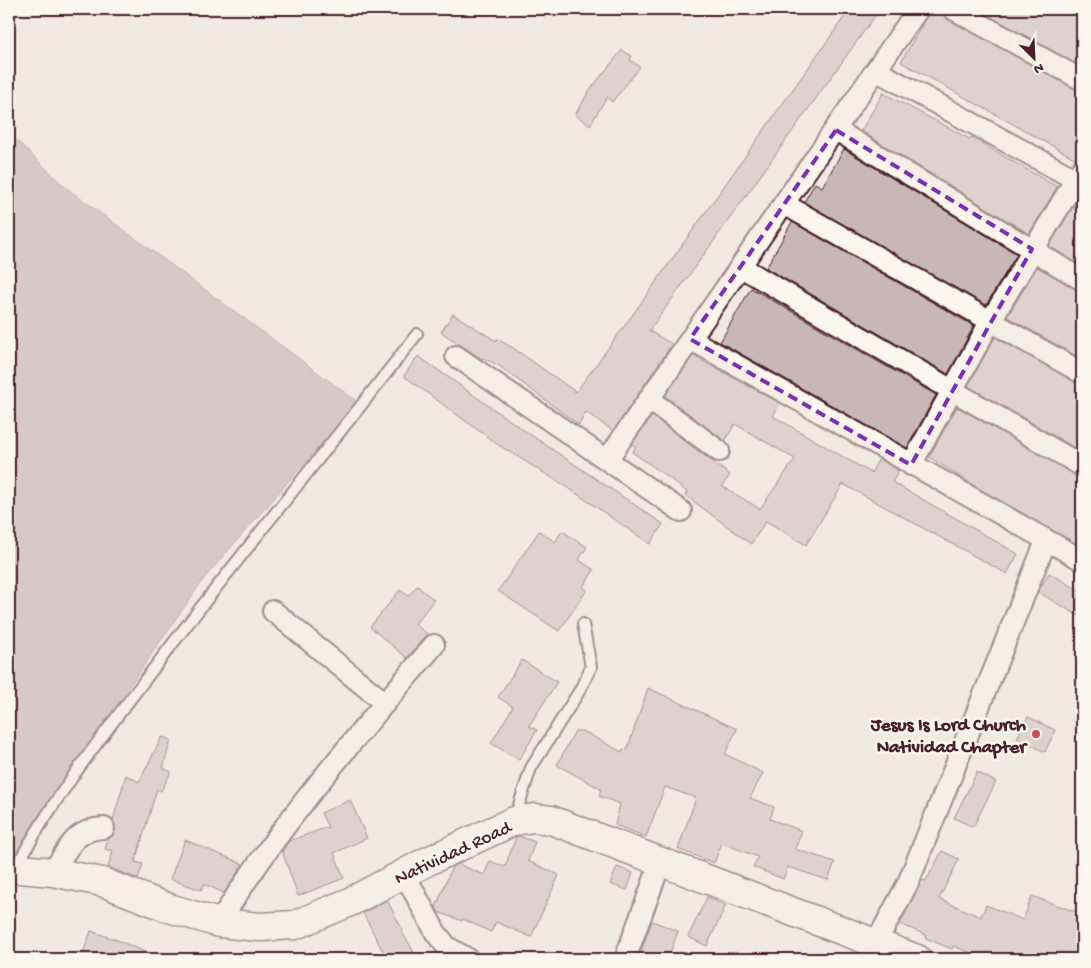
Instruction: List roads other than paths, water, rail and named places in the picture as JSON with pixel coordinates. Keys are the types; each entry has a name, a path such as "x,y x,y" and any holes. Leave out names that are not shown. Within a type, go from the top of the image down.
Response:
{"street":[{"path":"607,460 918,9"},
{"path":"953,9 1082,80"},
{"path":"877,71 1080,177 1032,249 911,465"},
{"path":"836,130 1082,280"},
{"path":"784,204 1082,373"},
{"path":"741,267 1082,466"},
{"path":"690,339 1082,560"},
{"path":"456,356 682,511"},
{"path":"650,400 719,451"},
{"path":"878,949 908,883 1046,540"},
{"path":"273,611 384,703"},
{"path":"219,923 253,871 324,776 434,645"},
{"name":"Natividad Road","path":"12,868 53,872 102,882 169,908 219,923 260,928 295,925 350,902 404,873 514,821 534,818 551,820 662,860 878,949 917,959"},
{"path":"53,872 68,848 81,833 88,829 104,828"},
{"path":"624,959 662,860"},
{"path":"404,873 436,933 447,947 468,959"}],"lane":[{"path":"12,868 76,770 197,611 417,334"},
{"path":"514,821 531,768 580,690 591,667 583,624"}],"place":[{"name":"Jesus Is Lord Church Natividad Chapter","path":"1036,734"}]}
